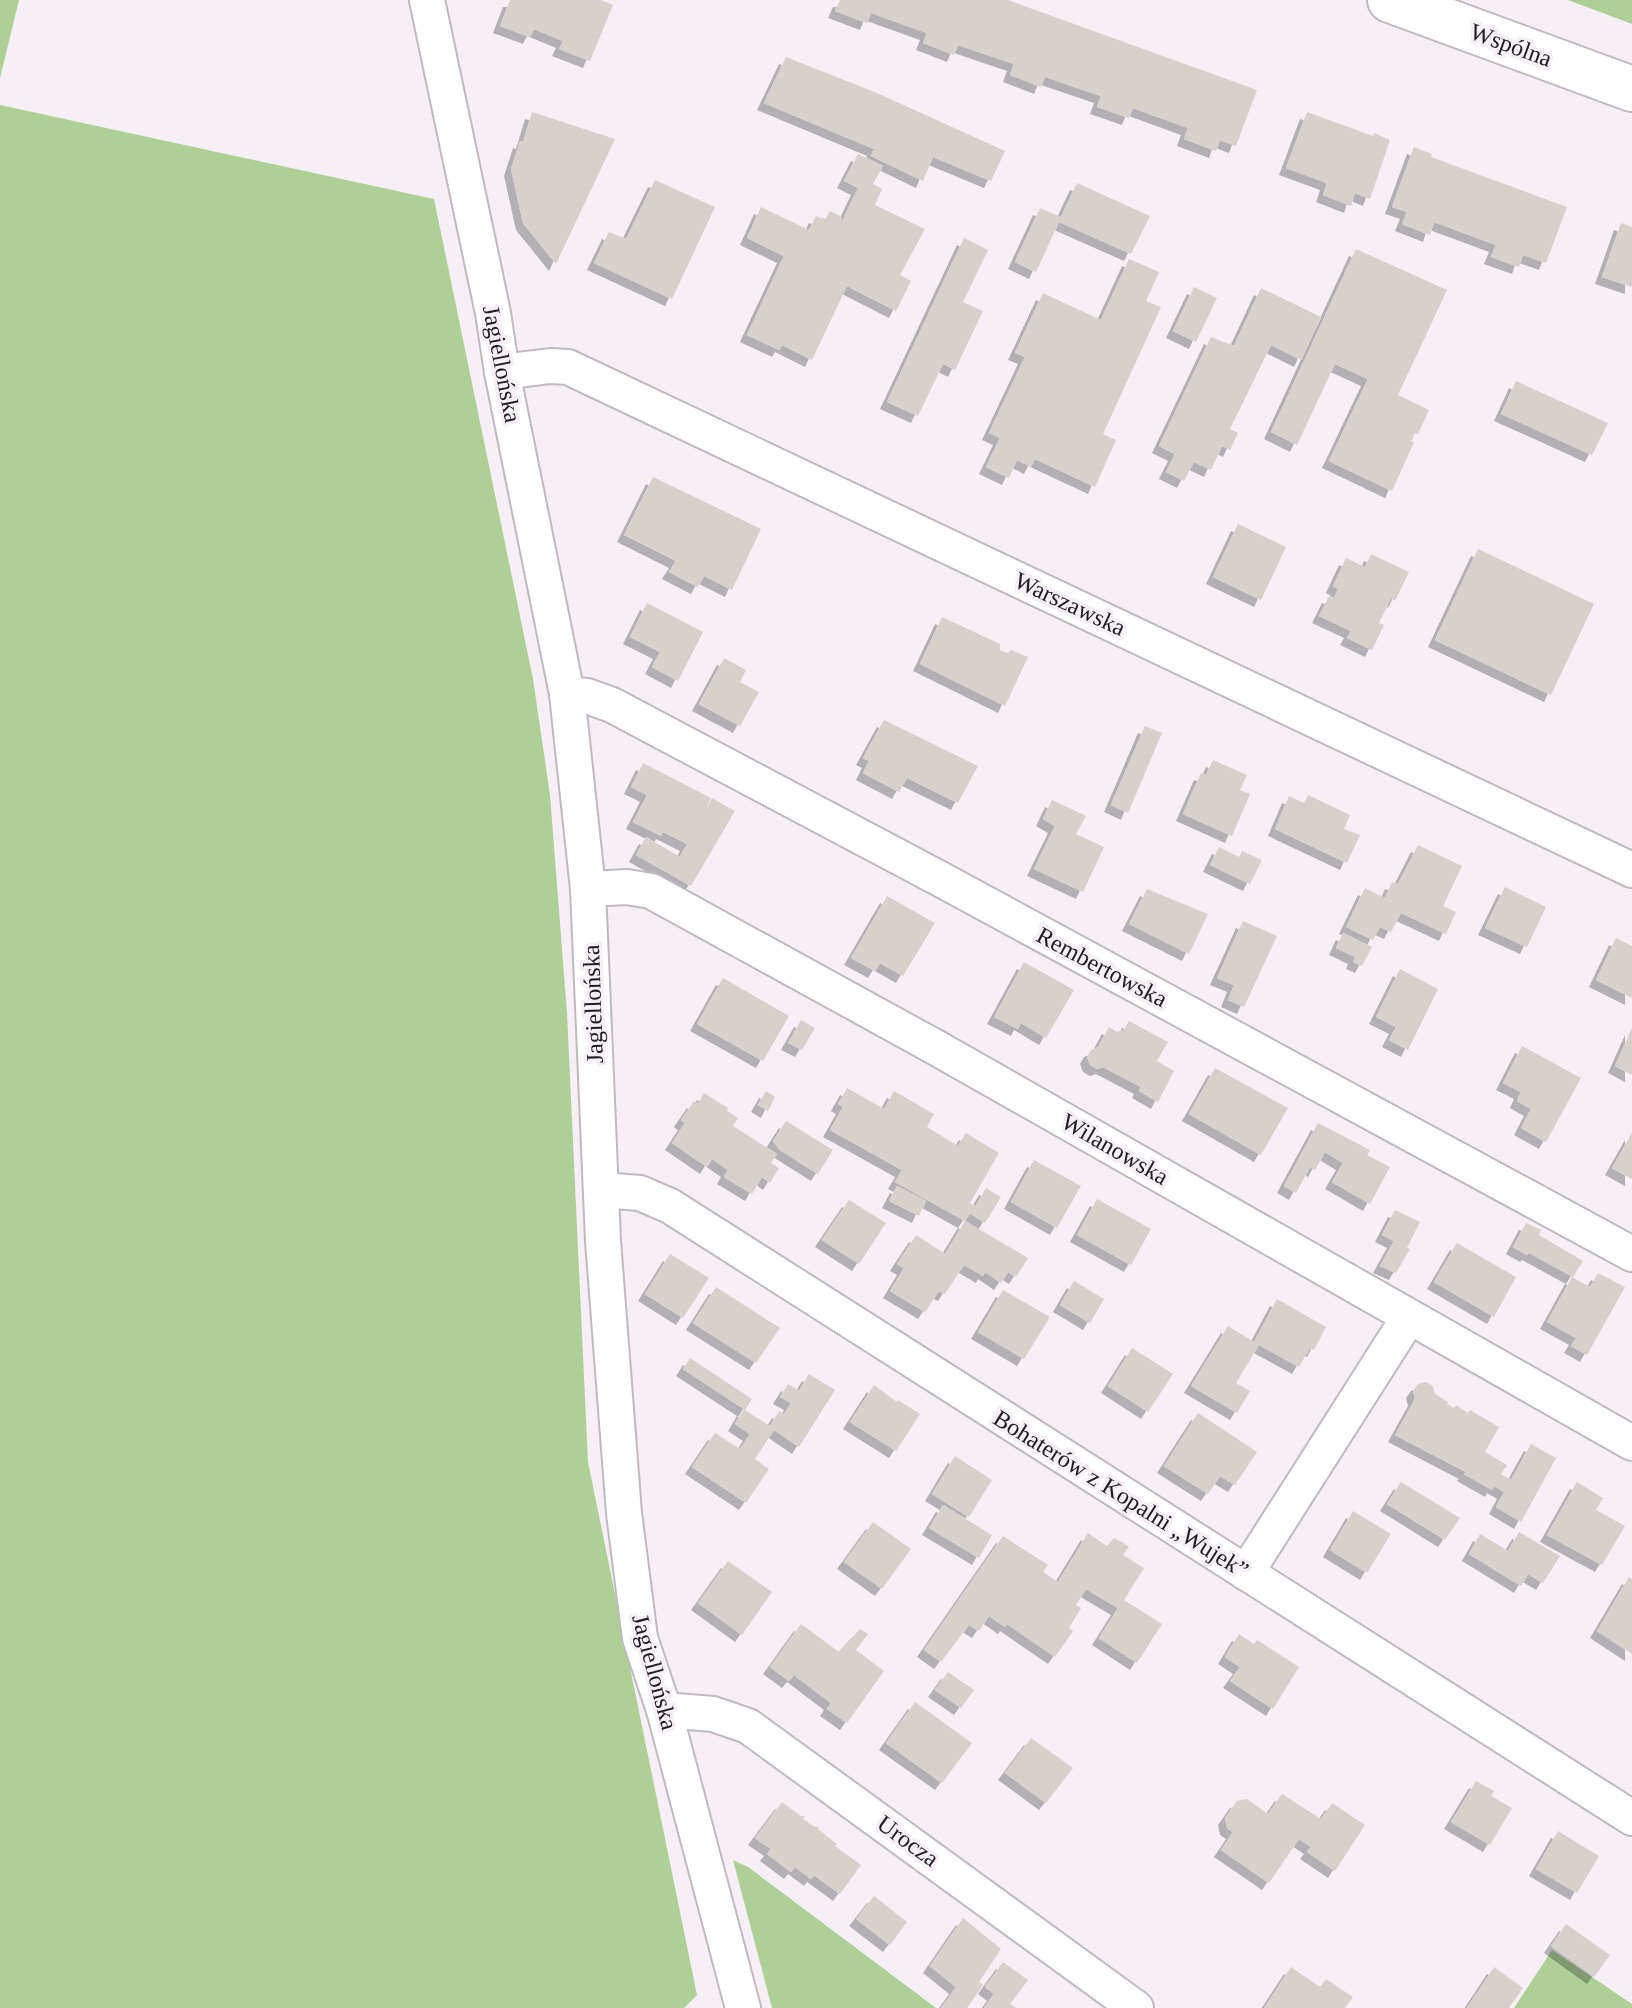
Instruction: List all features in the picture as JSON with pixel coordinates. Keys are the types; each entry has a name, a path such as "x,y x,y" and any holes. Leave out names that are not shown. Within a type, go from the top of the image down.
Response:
{"street":[{"name":"Jagiellońska","path":"427,0 493,313 502,372 567,694 588,889 602,1190 624,1513 640,1638 664,1710 735,2006"},
{"name":"Wspólna","path":"1390,0 1632,89"},
{"name":"Warszawska","path":"502,372 568,367 1632,870"},
{"name":"Rembertowska","path":"567,694 587,696 612,705 1632,1254"},
{"name":"Wilanowska","path":"588,889 627,887 651,891 935,1047 1632,1443"},
{"name":"Bohaterów z Kopalni „Wujek”","path":"602,1190 640,1193 670,1206 1632,1818"},
{"path":"1246,1573 1409,1317"},
{"name":"Urocza","path":"664,1710 713,1714 748,1726 1136,2008"}],"green space":[{"path":"0,0 19,0 0,78"},
{"path":"1568,0 1632,0 1632,24"},
{"path":"0,105 434,199 533,679 550,795 567,1013 588,1462 697,1995 684,2008 0,2008"},
{"path":"733,1860 748,1867 936,2008 772,2008"},
{"path":"1552,1950 1632,2004 1632,2008 1514,2008"}],"building":[{"path":"510,0 601,0 613,5 590,61 559,49 563,41 534,29 530,37 500,26"},
{"path":"840,0 1008,0 1257,90 1236,146 1220,140 1216,151 1184,139 1188,128 1133,108 1129,118 1097,107 1101,96 1045,77 1041,87 1010,75 1014,64 958,45 954,55 923,43 927,33 871,13 867,23 835,11"},
{"path":"786,57 877,93 1005,151 991,181 933,157 923,181 871,156 874,149 764,103"},
{"path":"532,112 615,139 556,264 523,223 511,169"},
{"path":"1307,112 1390,140 1370,199 1355,193 1351,206 1323,195 1327,183 1286,168"},
{"path":"1414,147 1432,154 1431,157 1567,207 1546,263 1523,255 1519,267 1491,257 1496,245 1434,222 1430,235 1402,224 1407,212 1392,207"},
{"path":"858,154 883,166 873,184 882,189 875,205 925,229 900,275 911,281 896,311 847,286 812,360 782,345 779,350 747,335 784,256 747,238 761,207 809,230 816,216 825,220 830,211 842,217 839,228 858,188 844,181"},
{"path":"655,180 715,207 672,299 594,263 609,232 626,239"},
{"path":"1077,183 1150,216 1131,254 1059,222 1036,272 1015,262 1040,208 1061,217"},
{"path":"1621,223 1632,227 1632,287 1602,277"},
{"path":"964,238 988,250 963,302 983,311 955,370 943,364 918,416 887,402"},
{"path":"1356,249 1447,290 1398,395 1429,410 1418,434 1414,433 1410,441 1414,442 1392,491 1329,461 1368,379 1335,364 1297,445 1271,432"},
{"path":"1129,259 1159,272 1146,301 1161,307 1103,434 1116,440 1095,487 1035,459 1031,467 1017,460 1009,478 986,467 1000,438 989,433 1025,357 1015,353 1043,293 1101,320"},
{"path":"1194,287 1217,298 1196,342 1173,331"},
{"path":"1261,288 1321,317 1301,360 1271,345 1230,429 1238,433 1230,450 1222,446 1211,470 1194,462 1184,481 1166,472 1175,454 1159,446 1211,337 1234,346"},
{"path":"1516,381 1608,423 1592,455 1501,414"},
{"path":"653,477 761,529 732,590 704,576 698,587 669,572 676,561 624,535"},
{"path":"1238,524 1286,547 1261,600 1213,577"},
{"path":"1478,549 1594,604 1551,695 1435,640"},
{"path":"1371,554 1409,572 1395,601 1391,598 1379,623 1384,625 1372,650 1347,638 1351,631 1319,616 1329,596 1334,598 1338,589 1333,586 1346,558 1365,567"},
{"path":"647,603 703,632 678,681 652,667 660,652 630,637"},
{"path":"942,617 1000,644 1000,650 1008,653 1011,650 1028,657 1005,706 920,664"},
{"path":"724,658 746,670 740,682 759,692 740,726 699,704"},
{"path":"884,720 978,766 958,803 907,778 899,792 863,773 869,761 863,758"},
{"path":"1145,726 1162,733 1128,813 1111,805"},
{"path":"1213,760 1247,775 1240,790 1250,794 1232,836 1183,814 1201,773 1206,775"},
{"path":"643,763 711,798 701,818 712,798 735,811 691,886 636,855 646,837 680,857 687,844 663,832 661,836 633,822 647,795 631,787"},
{"path":"1308,795 1350,815 1344,829 1360,835 1347,863 1275,829 1289,796 1304,803"},
{"path":"1052,800 1086,816 1076,834 1104,847 1083,892 1034,869 1055,826 1043,819"},
{"path":"1418,845 1462,866 1443,906 1456,912 1446,934 1401,913 1391,932 1380,927 1373,940 1346,927 1365,888 1385,898 1392,882 1398,884"},
{"path":"1219,847 1239,857 1242,851 1262,860 1250,884 1210,865"},
{"path":"1505,887 1546,907 1527,947 1485,928"},
{"path":"1147,889 1208,914 1189,954 1129,924"},
{"path":"887,896 935,923 903,976 880,963 875,971 851,958"},
{"path":"1243,921 1277,936 1244,1007 1228,1000 1234,985 1217,978"},
{"path":"1343,933 1372,947 1362,966 1353,962 1355,957 1336,948"},
{"path":"1616,938 1632,946 1632,998 1596,980"},
{"path":"1024,962 1074,990 1046,1038 1021,1023 1018,1029 994,1017"},
{"path":"1400,969 1438,989 1408,1050 1389,1040 1396,1027 1376,1017"},
{"path":"723,978 789,1016 763,1061 697,1024"},
{"path":"801,1020 815,1028 802,1050 788,1043"},
{"path":"1129,1021 1168,1042 1157,1061 1174,1071 1158,1102 1139,1091 1141,1087 1103,1067 1097,1069 1090,1065 1087,1057 1091,1050 1098,1047 1109,1027 1117,1032 1124,1030"},
{"path":"1632,1028 1632,1075 1615,1066"},
{"path":"1522,1046 1581,1078 1546,1142 1521,1128 1531,1109 1517,1101 1521,1092 1503,1083"},
{"path":"1215,1068 1288,1108 1261,1155 1189,1114"},
{"path":"847,1088 884,1109 894,1091 934,1114 927,1127 958,1146 966,1133 999,1153 970,1203 975,1206 965,1221 895,1182 902,1170 830,1130 843,1107 838,1104"},
{"path":"766,1091 775,1097 768,1111 758,1105"},
{"path":"704,1093 738,1118 733,1126 777,1154 771,1163 779,1168 770,1183 762,1177 752,1194 724,1177 728,1170 712,1159 707,1167 672,1143 685,1123 681,1120 694,1101 698,1104"},
{"path":"786,1121 833,1150 818,1174 780,1150 773,1141"},
{"path":"1318,1123 1370,1150 1367,1155 1390,1167 1370,1204 1332,1182 1343,1163 1325,1152 1315,1170 1310,1167 1296,1193 1284,1186"},
{"path":"1632,1133 1632,1179 1612,1168"},
{"path":"1034,1160 1081,1186 1057,1228 1011,1202"},
{"path":"897,1186 926,1201 919,1216 889,1201"},
{"path":"986,1188 1001,1197 985,1223 971,1214"},
{"path":"1097,1199 1151,1229 1131,1265 1077,1235"},
{"path":"849,1200 886,1223 859,1264 822,1240"},
{"path":"1395,1210 1420,1222 1407,1248 1410,1249 1396,1273 1380,1266 1394,1241 1382,1235"},
{"path":"965,1221 1028,1258 1016,1277 1008,1272 1001,1283 985,1272 983,1276 964,1265 945,1294 939,1291 925,1312 890,1291 904,1268 897,1264 916,1235 945,1254"},
{"path":"1526,1223 1541,1230 1539,1235 1583,1261 1573,1277 1513,1247"},
{"path":"1457,1243 1516,1277 1494,1317 1434,1282"},
{"path":"670,1254 709,1278 683,1318 645,1294"},
{"path":"1598,1273 1625,1287 1587,1355 1571,1346 1576,1338 1547,1322 1572,1277 1590,1287"},
{"path":"1074,1281 1104,1299 1090,1323 1060,1305"},
{"path":"716,1287 780,1328 756,1363 693,1323"},
{"path":"1003,1290 1050,1317 1024,1359 978,1332"},
{"path":"1277,1299 1326,1327 1314,1350 1310,1348 1299,1367 1259,1345 1236,1383 1250,1391 1237,1413 1191,1386 1228,1326 1254,1342"},
{"path":"1132,1348 1173,1374 1148,1412 1108,1386"},
{"path":"690,1358 752,1399 745,1410 770,1426 779,1411 784,1414 791,1403 780,1397 788,1384 799,1391 809,1374 835,1390 799,1447 774,1430 755,1459 769,1469 746,1503 692,1467 715,1433 740,1449 750,1434 735,1424 744,1409 683,1369"},
{"path":"1426,1382 1447,1404 1454,1408 1456,1405 1468,1413 1470,1410 1499,1427 1485,1452 1507,1465 1501,1474 1511,1480 1531,1444 1556,1458 1521,1522 1496,1507 1504,1492 1494,1486 1492,1490 1464,1474 1466,1472 1395,1435 1415,1399 1413,1391 1418,1384"},
{"path":"874,1385 920,1414 896,1451 850,1422"},
{"path":"1198,1413 1257,1452 1235,1485 1220,1476 1208,1494 1164,1466"},
{"path":"955,1456 992,1480 969,1517 932,1494"},
{"path":"1401,1482 1460,1518 1445,1540 1387,1504"},
{"path":"1577,1482 1603,1498 1596,1510 1625,1526 1602,1565 1547,1535"},
{"path":"943,1505 992,1535 979,1558 929,1528"},
{"path":"1353,1511 1391,1534 1367,1573 1330,1550"},
{"path":"873,1522 911,1549 882,1589 844,1562"},
{"path":"1519,1532 1560,1556 1543,1583 1528,1574 1521,1586 1469,1554 1480,1534 1508,1551"},
{"path":"1088,1533 1107,1546 1114,1538 1122,1542 1129,1547 1123,1555 1144,1568 1124,1600 1162,1624 1137,1663 1099,1638 1118,1608 1086,1589 1076,1605 1081,1608 1069,1628 1073,1631 1055,1657 1007,1624 1005,1627 989,1616 979,1631 969,1625 941,1662 924,1650 1003,1536 1048,1565 1043,1572 1058,1582"},
{"path":"728,1561 772,1592 742,1635 698,1603"},
{"path":"1629,1577 1632,1579 1632,1654 1597,1631"},
{"path":"801,1624 839,1652 860,1629 868,1634 856,1650 884,1671 847,1723 827,1709 831,1703 794,1675 789,1681 770,1667"},
{"path":"1239,1634 1254,1644 1257,1640 1299,1667 1273,1709 1230,1681 1240,1667 1225,1657"},
{"path":"948,1672 974,1690 961,1708 935,1690"},
{"path":"915,1702 972,1743 942,1783 886,1743"},
{"path":"1031,1738 1073,1768 1046,1803 1005,1773"},
{"path":"1476,1781 1494,1791 1491,1796 1512,1808 1490,1845 1451,1822"},
{"path":"1282,1794 1321,1819 1332,1803 1365,1825 1335,1871 1307,1852 1311,1847 1299,1839 1269,1883 1221,1850 1233,1832 1227,1828 1225,1818 1237,1801 1247,1799 1268,1814"},
{"path":"782,1802 819,1827 837,1844 835,1846 861,1865 840,1894 814,1875 811,1879 795,1867 791,1872 767,1854 771,1849 755,1838"},
{"path":"1558,1831 1599,1856 1577,1893 1536,1869"},
{"path":"874,1896 907,1922 890,1945 856,1919"},
{"path":"963,1918 1001,1949 979,1982 983,1985 967,2008 941,2008 956,1987 930,1966"},
{"path":"1566,1924 1610,1955 1594,1977 1551,1946"},
{"path":"1003,1962 1028,1980 1010,2004 1017,2008 984,2008 994,1994 985,1987"},
{"path":"1291,1967 1320,1987 1326,1979 1353,1997 1345,2008 1264,2008"},
{"path":"1494,1967 1523,1988 1509,2008 1467,2008"}]}
